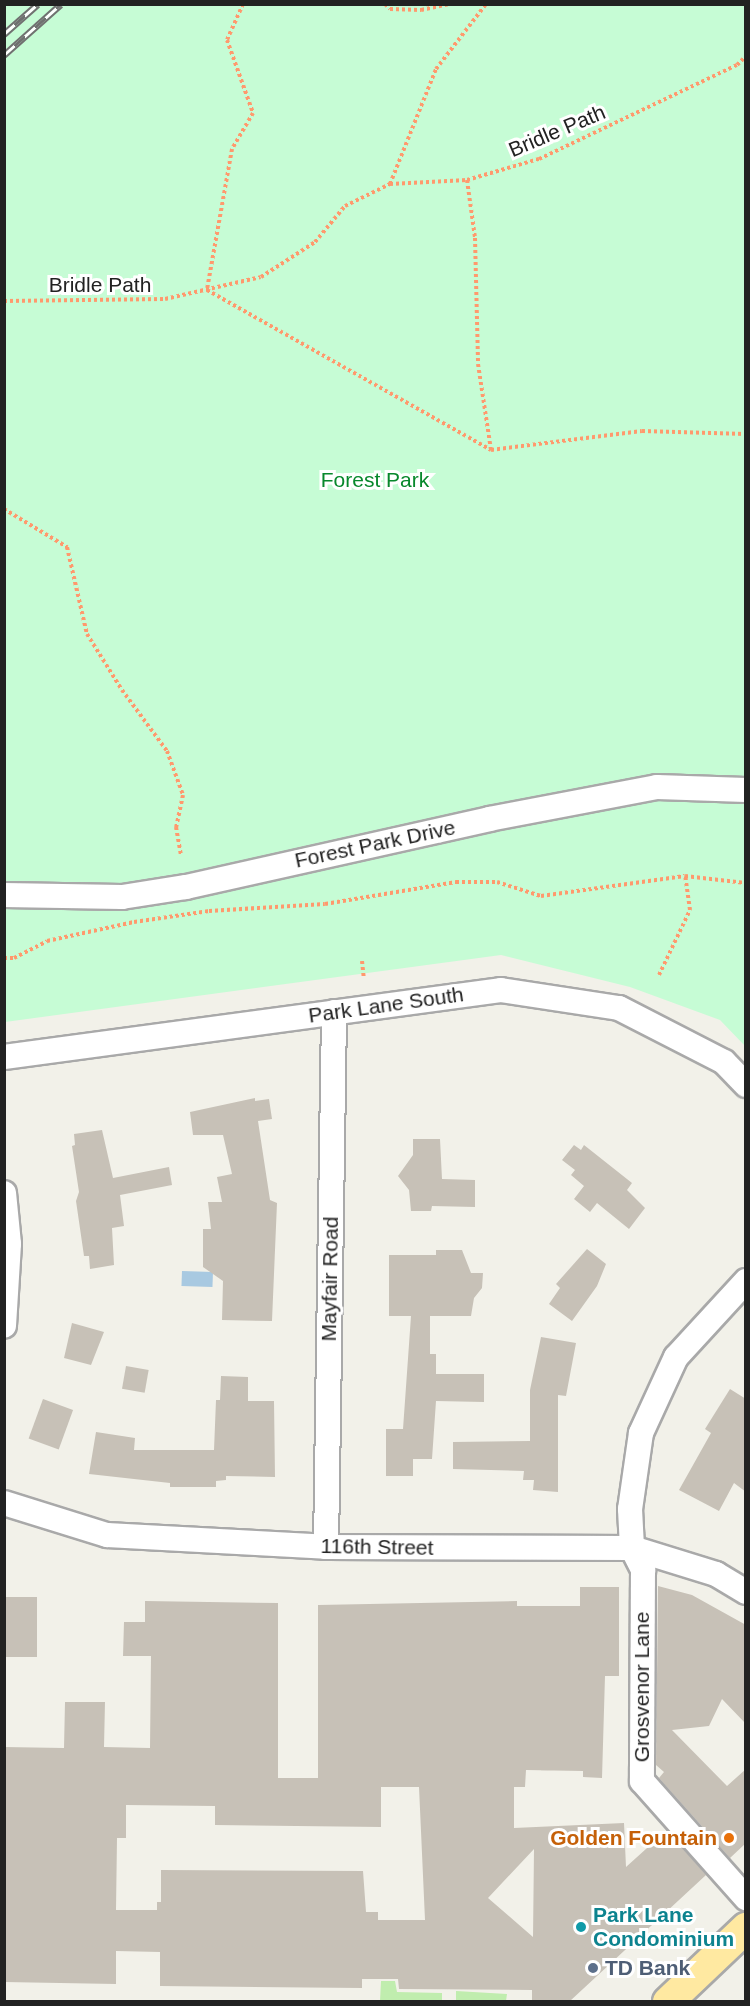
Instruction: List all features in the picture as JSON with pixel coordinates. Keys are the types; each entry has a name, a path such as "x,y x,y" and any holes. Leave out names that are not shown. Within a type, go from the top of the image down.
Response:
{"main road":[{"path":"668,2001 746,1928"}],"street":[{"name":"Forest Park Drive","path":"4,895 122,897 186,887 489,819 657,787 746,790"},
{"name":"Park Lane South","path":"4,1058 501,990 620,1008 724,1062 746,1085"},
{"name":"Mayfair Road","path":"326,1547 334,1012"},
{"path":"4,1192 9,1244 4,1326"},
{"path":"632,1548 630,1484 641,1433 676,1356 746,1281"},
{"name":"116th Street","path":"4,1503 107,1535 326,1547 632,1548 716,1574 746,1592"},
{"name":"Grosvenor Lane","path":"632,1548 643,1570 642,1781 746,1898"}],"path":[{"path":"243,4 227,40 253,113 232,149 207,290 491,450 642,431 746,434"},
{"path":"384,4 390,9 421,10 449,4"},
{"path":"390,184 436,69 486,4"},
{"name":"Bridle Path","path":"4,301 165,299 261,278 315,242 345,206 390,184 467,180 539,159 738,65 746,56"},
{"path":"467,180 475,238 478,364 491,450"},
{"path":"4,509 67,547 87,634 122,690 167,750 183,795 176,827 181,856"},
{"path":"4,958 14,958 47,941 209,911 325,904 456,882 497,882 541,896 685,876 746,883"},
{"path":"659,975 690,910 685,876"},
{"path":"362,962 364,979"}],"green space":[{"name":"Forest Park","path":"4,5 745,5 745,1046 720,1020 630,987 501,955 5,1022"},
{"path":"381,1981 395,1981 397,1992 442,1993 442,2001 380,2001"},
{"path":"456,1991 507,1994 506,2001 456,2001"}],"water":[{"path":"182,1271 213,1272 212,1287 181,1286"}],"building":[{"path":"255,1098 255,1101 269,1099 272,1119 258,1121 270,1200 277,1203 272,1321 222,1320 223,1281 203,1267 203,1229 211,1229 208,1202 222,1202 217,1177 232,1174 223,1135 193,1135 190,1112"},
{"path":"102,1130 113,1178 169,1167 172,1185 120,1195 124,1226 112,1228 114,1265 90,1269 89,1256 84,1256 76,1201 79,1192 72,1146 75,1145 74,1134"},
{"path":"413,1139 440,1139 442,1179 475,1180 475,1207 432,1206 431,1211 411,1211 409,1190 398,1176 413,1155"},
{"path":"574,1145 581,1150 584,1145 632,1183 627,1190 645,1208 629,1229 597,1203 590,1212 574,1199 584,1186 571,1175 575,1170 562,1160"},
{"path":"587,1249 606,1264 597,1286 572,1321 549,1304 560,1288 556,1284"},
{"path":"436,1250 462,1250 471,1273 483,1273 482,1288 474,1298 471,1316 430,1316 430,1354 436,1354 436,1374 484,1374 484,1402 436,1401 432,1459 413,1459 413,1476 386,1476 386,1429 403,1429 411,1316 389,1316 389,1255 436,1255"},
{"path":"72,1323 104,1332 91,1365 64,1358"},
{"path":"541,1337 576,1343 566,1396 558,1395 558,1492 533,1490 534,1480 523,1480 524,1471 453,1469 453,1442 530,1441 530,1390"},
{"path":"126,1366 149,1370 145,1393 122,1389"},
{"path":"221,1376 248,1377 248,1401 274,1401 275,1477 226,1476 226,1480 216,1481 216,1487 170,1487 170,1483 89,1474 96,1432 135,1438 134,1450 214,1450 216,1400 220,1400"},
{"path":"730,1389 746,1399 746,1492 734,1483 719,1511 679,1490 711,1433 705,1429"},
{"path":"43,1399 73,1410 59,1449 29,1438"},
{"path":"658,1586 692,1595 746,1625 746,1724 722,1699 709,1726 672,1730 727,1786 746,1769 746,1843 730,1858 659,1778 664,1772 656,1765"},
{"path":"580,1587 619,1587 619,1676 605,1676 602,1778 583,1777 583,1771 526,1770 525,1787 514,1787 514,1828 624,1823 626,1867 667,1830 706,1875 570,2001 532,2001 532,1990 399,1989 398,1979 362,1979 362,1988 160,1986 160,1952 116,1951 116,1984 4,1982 4,1747 64,1748 65,1702 105,1702 104,1747 150,1748 151,1656 123,1656 124,1622 145,1622 145,1601 278,1603 278,1778 318,1778 318,1605 517,1601 517,1606 580,1606","holes":["381,1787 419,1787 425,1920 378,1920 378,1912 366,1912 363,1871 161,1870 161,1902 157,1902 157,1910 116,1910 117,1838 126,1838 126,1805 215,1806 215,1825 381,1827","534,1849 533,1937 488,1898"]},
{"path":"6,1597 37,1597 37,1657 6,1657"}],"railway":[{"path":"4,34 38,4"},
{"path":"4,55 61,4"}],"place":[{"name":"Golden Fountain","path":"729,1838"},
{"name":"Park Lane Condominium","path":"581,1927"},
{"name":"TD Bank","path":"593,1968"}]}
